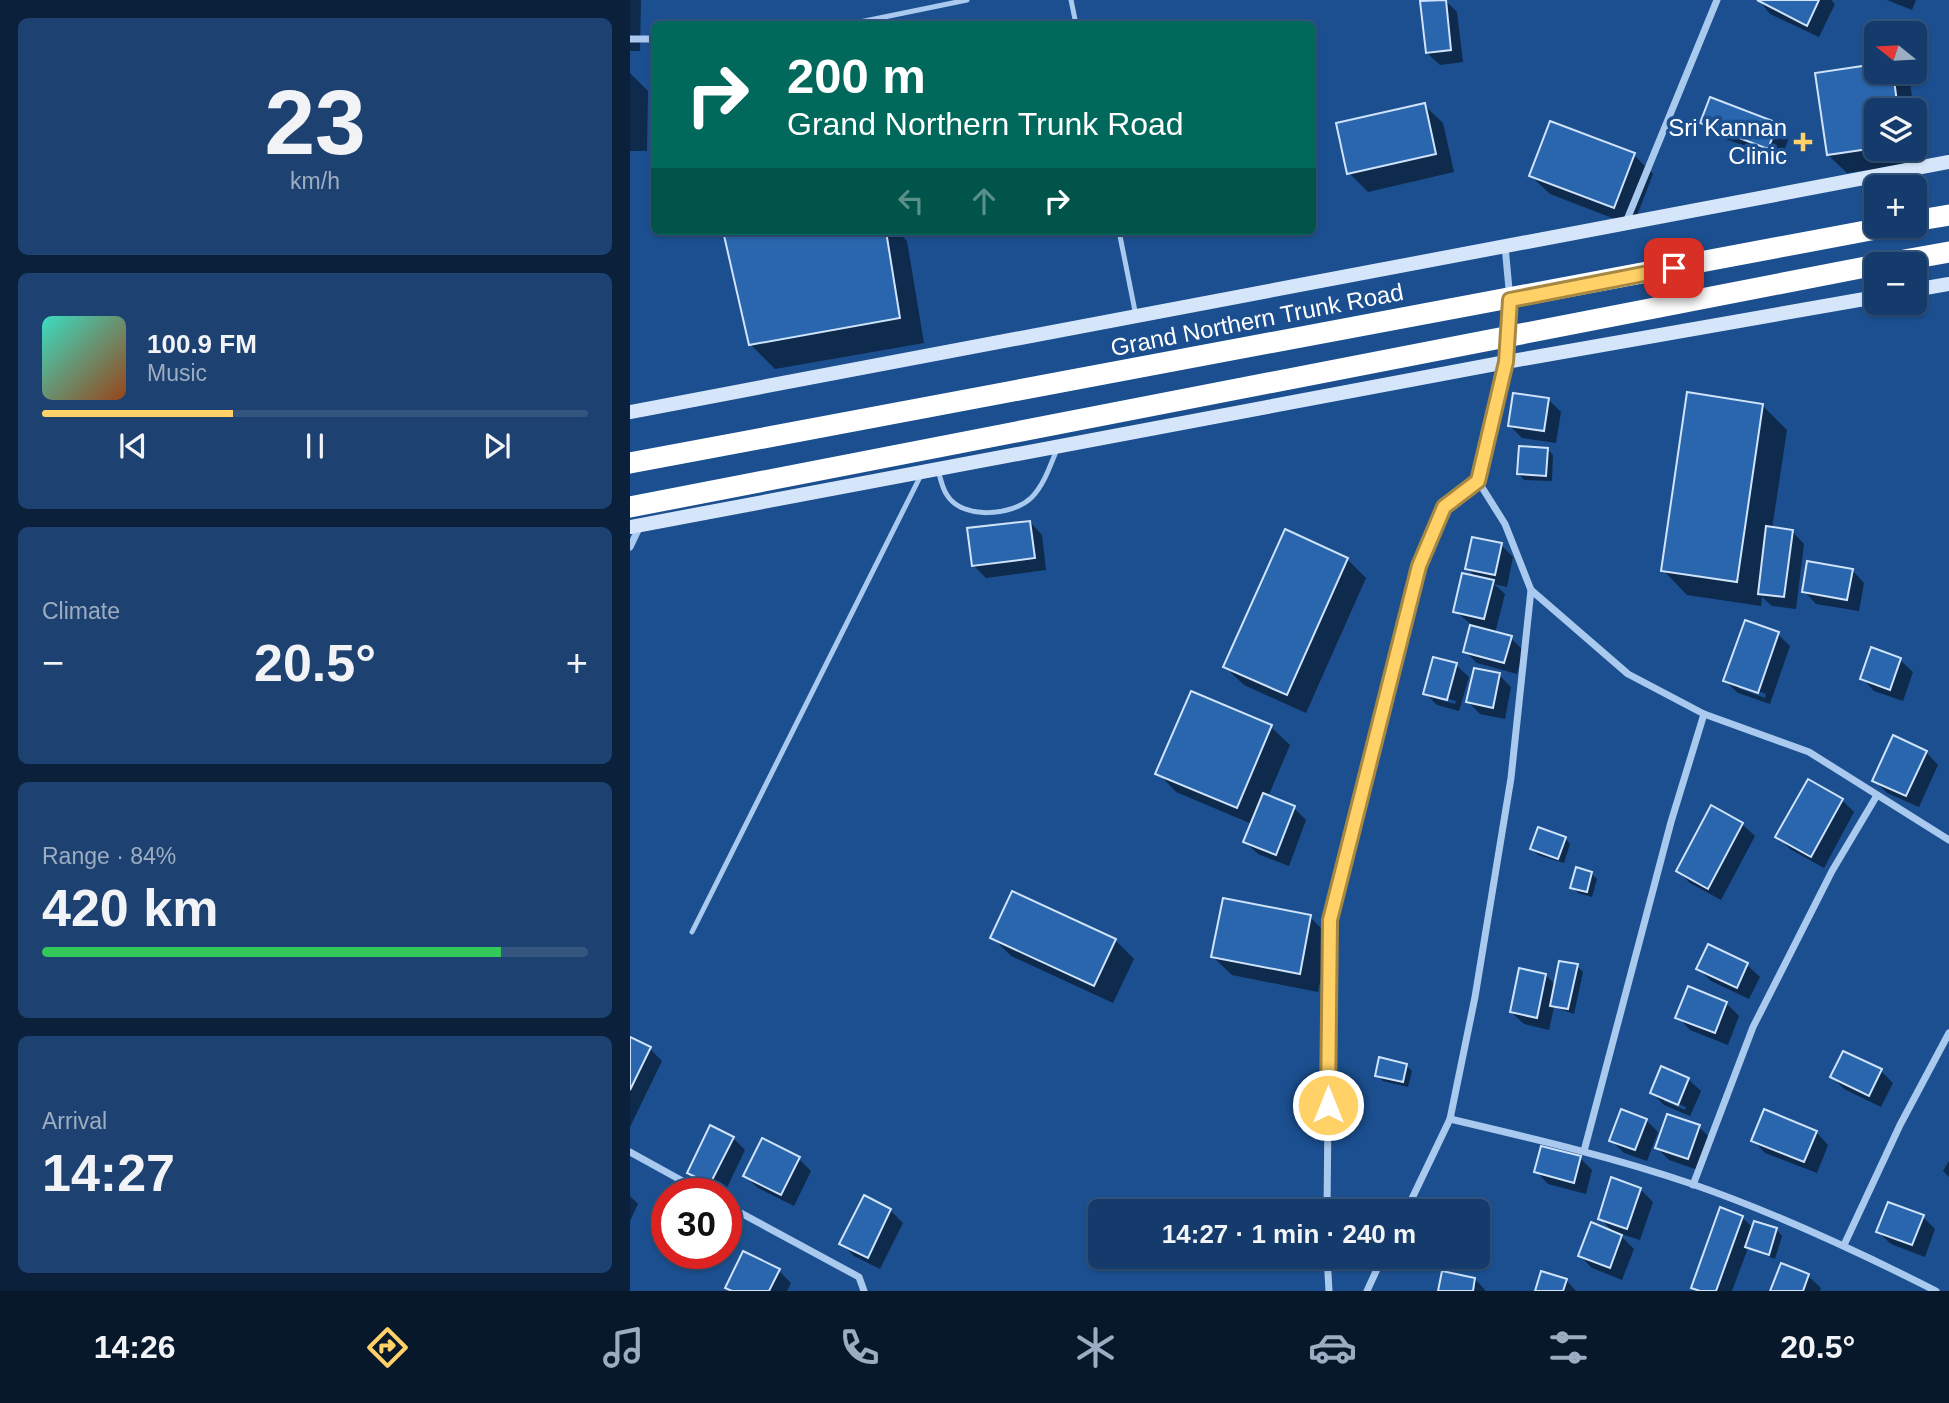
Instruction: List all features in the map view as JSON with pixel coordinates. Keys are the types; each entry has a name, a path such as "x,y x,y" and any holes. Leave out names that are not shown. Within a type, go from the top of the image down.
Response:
{"highway":[{"path":"1927,219 1949,215"},
{"name":"Grand Northern Trunk Road","path":"630,463 1510,300 1864,231"},
{"path":"1927,255 1949,251"},
{"path":"634,520 1508,335 1864,267"}],"street":[{"path":"1625,223 1717,0"},
{"path":"630,39 651,39"},
{"path":"630,412 1949,162"},
{"path":"1327,1199 1330,920 1419,566 1444,507 1478,481 1506,362 1510,300 1505,246"},
{"path":"1927,288 1949,284"},
{"path":"630,547 634,520 923,472 1506,362 1864,299"},
{"path":"1412,1199 1450,1119 1475,997 1511,778 1531,590 1505,523 1478,481"},
{"path":"1531,590 1628,674 1704,714 1809,752 1876,797 1949,840"},
{"path":"1584,1151 1671,822 1704,714"},
{"path":"1693,1185 1753,1027 1832,871 1876,797"},
{"path":"1844,1245 1900,1125 1949,1033"},
{"path":"1450,1119 1584,1151 1693,1185 1844,1245 1936,1291"},
{"path":"630,1152 677,1178"},
{"path":"742,1214 859,1277 864,1291"},
{"path":"1328,1269 1329,1291"},
{"path":"1367,1291 1378,1269"}],"lane":[{"path":"865,21 967,0"},
{"path":"1071,0 1075,21"},
{"path":"1119,235 1136,316"},
{"path":"938,469 946,495 956,505 969,511 1015,508 1030,499 1040,486 1058,447"},
{"path":"692,932 923,472"}],"building":[{"path":"1446,0 1451,50 1426,53 1420,1"},
{"path":"1757,0 1819,0 1807,26"},
{"path":"1864,66 1864,84 1895,84 1896,98 1864,98 1864,150 1827,155 1815,73"},
{"path":"1710,97 1778,123 1768,149 1700,123"},
{"path":"1425,103 1436,154 1347,174 1336,123"},
{"path":"1550,121 1635,153 1614,208 1529,176"},
{"path":"724,235 887,235 900,318 749,345"},
{"path":"1687,392 1763,404 1737,582 1661,571"},
{"path":"1513,393 1549,398 1544,431 1508,426"},
{"path":"1519,446 1548,448 1546,476 1517,474"},
{"path":"1030,521 1035,558 972,566 967,528"},
{"path":"1766,526 1793,530 1784,597 1758,594"},
{"path":"1285,529 1348,558 1287,695 1223,667"},
{"path":"1472,537 1502,543 1495,575 1465,569"},
{"path":"1807,561 1853,569 1847,600 1802,592"},
{"path":"1462,573 1494,580 1484,619 1453,612"},
{"path":"1745,620 1779,632 1758,693 1723,681"},
{"path":"1470,625 1512,636 1504,663 1463,652"},
{"path":"1871,647 1901,658 1890,690 1860,679"},
{"path":"1433,657 1457,663 1447,700 1423,694"},
{"path":"1474,668 1500,673 1493,708 1466,702"},
{"path":"1191,691 1272,725 1237,808 1155,774"},
{"path":"1893,735 1927,751 1906,796 1872,781"},
{"path":"1808,779 1843,799 1811,857 1775,837"},
{"path":"1263,793 1295,806 1276,855 1243,842"},
{"path":"1711,805 1743,823 1708,889 1676,871"},
{"path":"1538,827 1566,837 1558,859 1530,849"},
{"path":"1576,867 1592,872 1587,892 1570,888"},
{"path":"1012,891 1116,939 1094,986 990,938"},
{"path":"1223,898 1311,915 1300,974 1211,957"},
{"path":"1708,944 1748,963 1737,988 1696,969"},
{"path":"1559,961 1578,964 1568,1009 1550,1006"},
{"path":"1519,968 1546,974 1537,1018 1510,1012"},
{"path":"1688,986 1727,1002 1715,1033 1675,1018"},
{"path":"630,1037 651,1047 630,1090"},
{"path":"1843,1051 1882,1069 1869,1096 1830,1077"},
{"path":"1379,1057 1407,1064 1403,1082 1375,1076"},
{"path":"1661,1066 1689,1078 1678,1105 1650,1093"},
{"path":"1621,1109 1647,1119 1635,1150 1609,1141"},
{"path":"1764,1109 1817,1131 1804,1162 1751,1141"},
{"path":"1667,1114 1700,1125 1688,1159 1655,1148"},
{"path":"710,1125 734,1137 713,1178 697,1178 687,1173"},
{"path":"762,1138 800,1157 781,1195 743,1176"},
{"path":"1541,1146 1581,1156 1574,1183 1534,1172"},
{"path":"1611,1177 1641,1188 1627,1229 1598,1219"},
{"path":"864,1195 891,1209 868,1258 839,1244"},
{"path":"1888,1202 1924,1215 1912,1245 1876,1232"},
{"path":"1720,1207 1743,1216 1716,1291 1700,1291 1691,1288"},
{"path":"1754,1221 1777,1228 1769,1255 1745,1247"},
{"path":"1591,1222 1622,1235 1610,1268 1578,1256"},
{"path":"743,1251 780,1269 769,1291 732,1291 725,1288 734,1269 742,1269"},
{"path":"1781,1263 1809,1274 1803,1291 1770,1291"},
{"path":"1442,1271 1475,1278 1473,1291 1438,1291"},
{"path":"1541,1271 1567,1279 1563,1291 1535,1291"}],"place":[{"name":"Sri Kannan Clinic","path":"1803,142"}],"route":[{"path":"1328,1105 1330,920 1419,566 1444,507 1478,481 1506,362 1510,300 1674,268"}]}
